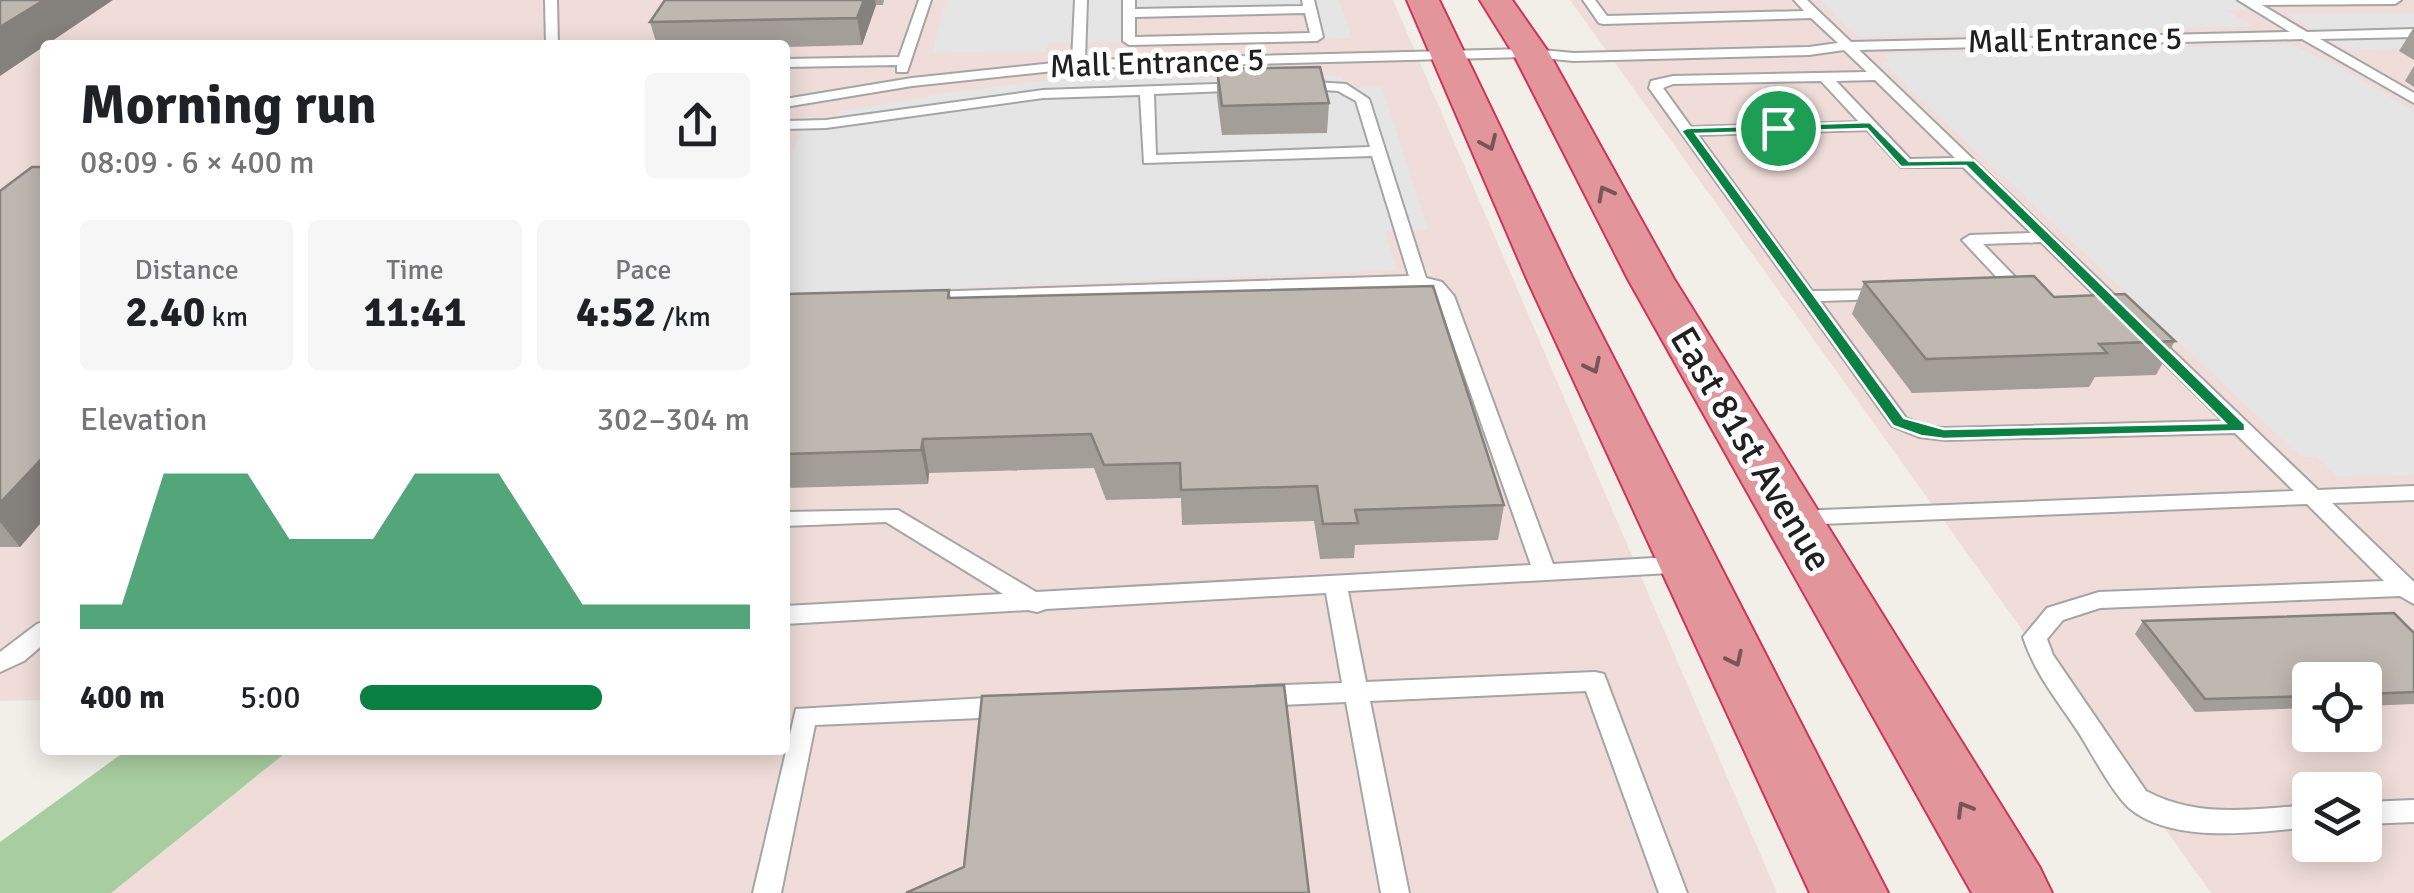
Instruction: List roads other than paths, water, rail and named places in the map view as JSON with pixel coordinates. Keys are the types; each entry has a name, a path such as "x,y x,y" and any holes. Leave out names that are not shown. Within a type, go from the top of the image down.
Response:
{"highway":[{"path":"1423,0 1550,278 1849,893"},
{"name":"East 81st Avenue","path":"1496,0 1531,53 1651,279 2013,893"}],"lane":[{"path":"551,0 552,40"},
{"path":"898,84 925,0"},
{"path":"1078,93 1081,0"},
{"path":"1589,0 1603,20 1814,14"},
{"path":"1746,0 1762,16"},
{"path":"1800,0 2410,592"},
{"path":"2246,1 2394,0"},
{"path":"2246,1 2414,99"},
{"path":"1309,5 1318,38 1129,41 1129,6 1309,5"},
{"name":"Mall Entrance 5","path":"792,102 898,84 1079,64 1531,53 1574,57 2414,32"},
{"path":"790,63 905,61"},
{"path":"1878,76 1656,84 1898,422 1944,434 2239,427"},
{"path":"1824,77 1906,164 1969,162"},
{"path":"1285,86 1324,84 1355,93 1362,99 1419,281"},
{"path":"790,128 1000,97 1265,86"},
{"path":"1148,90 1149,160 1379,152"},
{"path":"1687,131 1870,126"},
{"path":"1972,291 2008,290 2012,284 1970,240 2046,238"},
{"path":"915,298 1419,281 1436,286 1445,296 1545,573"},
{"path":"1808,296 1898,294"},
{"path":"1792,518 2414,493"},
{"path":"790,519 890,515 1037,604"},
{"path":"790,615 1037,604 1689,564"},
{"path":"1336,586 1396,893"},
{"path":"2292,817 2201,822 2146,805 2137,798 2042,658 2035,637 2055,614 2099,600 2410,592"},
{"path":"8,659 40,634"},
{"path":"8,659 40,655"},
{"path":"1238,696 1595,681 1672,893"},
{"path":"767,893 805,716 1022,706"},
{"path":"2382,812 2414,811"}]}
